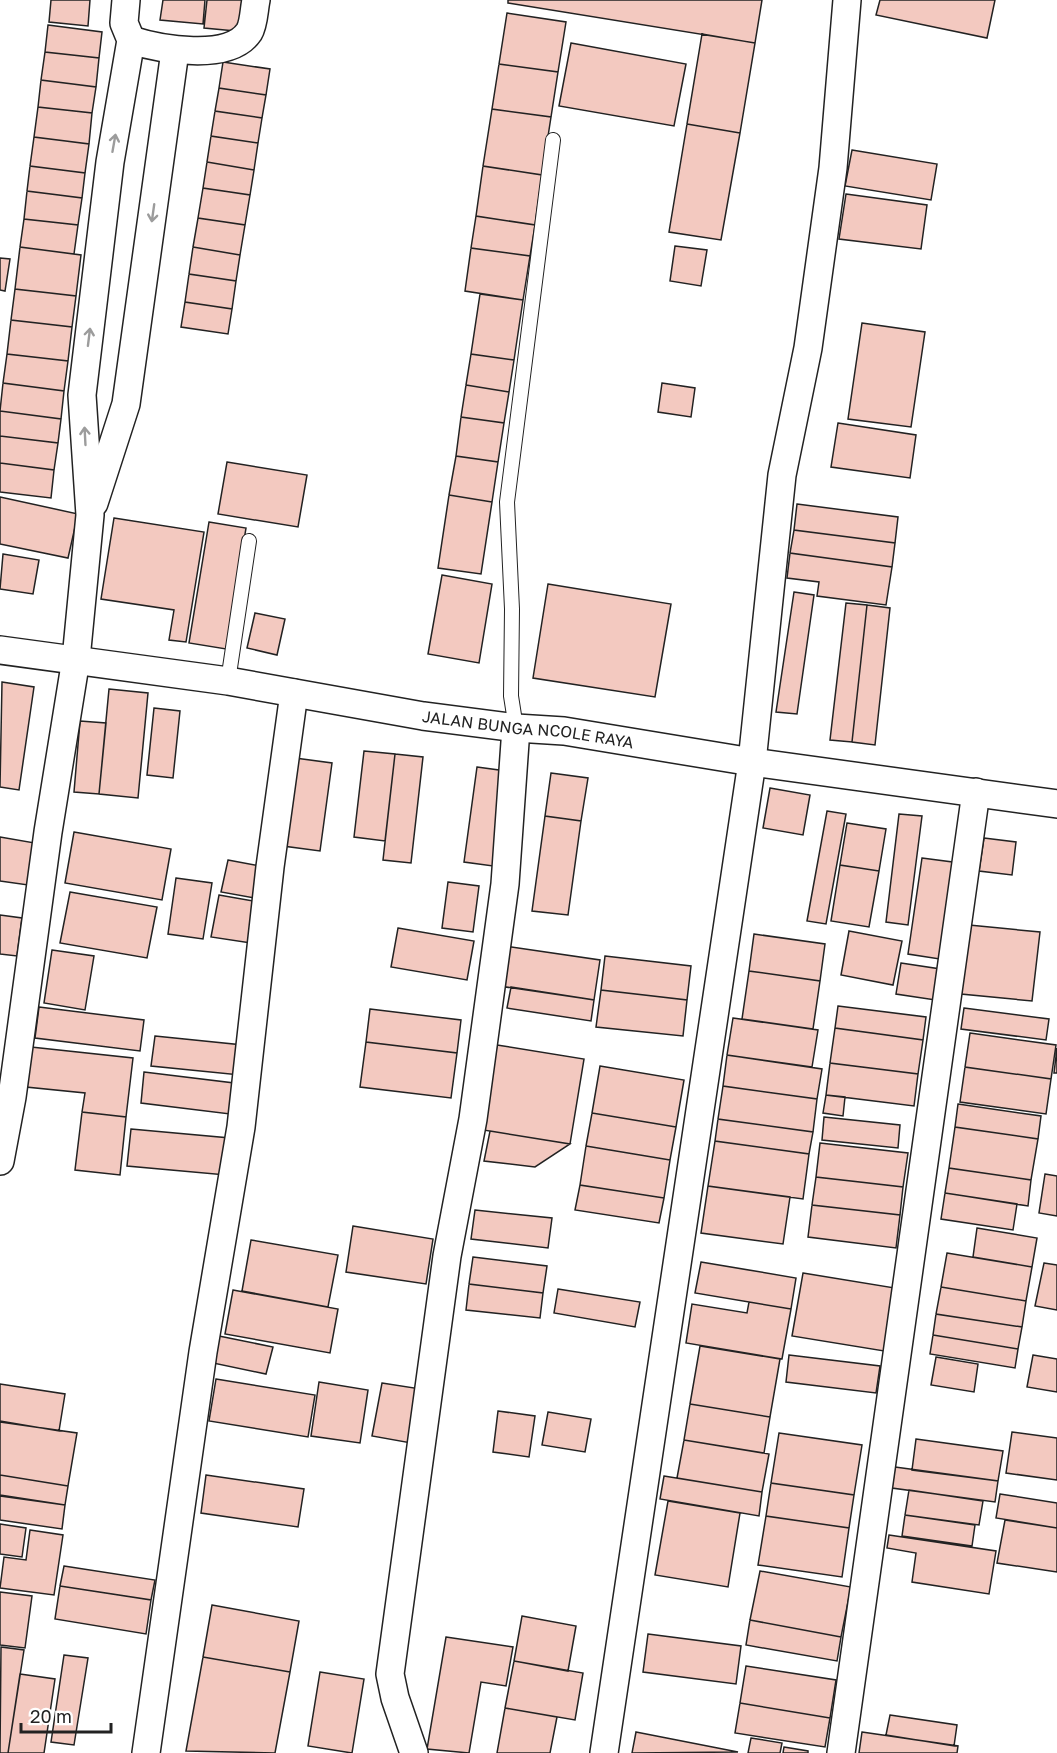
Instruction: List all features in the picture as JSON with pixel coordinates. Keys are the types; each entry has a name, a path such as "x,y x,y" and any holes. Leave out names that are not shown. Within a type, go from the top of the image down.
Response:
{"street":[{"path":"0,1161 12,1097 48,832 76,659 90,515 82,395 110,162 131,40 124,23 126,0"},
{"path":"131,40 175,51 229,46 242,40 250,31 256,0"},
{"path":"604,1753 752,762 782,475 808,348 832,168 847,0"},
{"path":"90,515 126,405 175,51"},
{"name":"JALAN BUNGA NCOLE RAYA","path":"0,650 228,681 423,716 516,728 564,731 752,762 1057,804"},
{"path":"146,1753 203,1352 242,1127 270,867 294,693"},
{"path":"414,1753 395,1698 390,1674 447,1256 477,1095 504,884 516,728"},
{"path":"841,1753 976,792"}],"lane":[{"path":"516,728 511,696 512,609 507,502 554,140"},
{"path":"228,681 249,541"}],"building":[{"path":"51,0 90,0 88,26 49,22"},
{"path":"163,0 205,0 203,24 160,20"},
{"path":"207,0 249,0 246,32 204,28"},
{"path":"508,0 762,0 755,43 508,3"},
{"path":"880,0 995,0 987,38 876,15"},
{"path":"507,13 566,22 558,72 499,64"},
{"path":"48,25 102,32 99,58 45,52"},
{"path":"702,34 755,43 740,133 687,124"},
{"path":"571,43 686,64 674,126 559,106"},
{"path":"45,52 99,58 96,87 41,80"},
{"path":"223,62 270,69 266,95 219,88"},
{"path":"499,64 558,72 551,117 492,109"},
{"path":"41,80 96,87 92,113 38,107"},
{"path":"219,88 266,95 262,118 215,111"},
{"path":"38,107 92,113 89,144 34,137"},
{"path":"492,109 551,117 542,175 483,166"},
{"path":"215,111 262,118 258,143 211,136"},
{"path":"687,124 740,133 721,240 669,232"},
{"path":"211,136 258,143 254,170 207,162"},
{"path":"34,137 89,144 85,173 30,166"},
{"path":"852,150 937,164 931,200 845,186"},
{"path":"207,162 254,170 250,195 203,188"},
{"path":"30,166 85,173 82,198 27,191"},
{"path":"483,166 542,175 535,225 476,216"},
{"path":"203,188 250,195 245,225 198,218"},
{"path":"27,191 82,198 78,225 24,219"},
{"path":"846,194 927,205 921,249 839,239"},
{"path":"476,216 535,225 530,256 471,248"},
{"path":"198,218 245,225 240,255 193,247"},
{"path":"24,219 78,225 74,254 20,247"},
{"path":"675,246 707,250 701,286 670,281"},
{"path":"20,247 81,255 76,296 15,289"},
{"path":"193,247 240,255 236,281 189,274"},
{"path":"471,248 530,256 523,300 465,291"},
{"path":"0,258 10,259 5,291 0,290"},
{"path":"189,274 236,281 232,309 185,302"},
{"path":"15,289 76,296 72,327 11,320"},
{"path":"480,294 523,300 514,360 471,354"},
{"path":"185,302 232,309 228,334 181,327"},
{"path":"11,320 72,327 68,361 7,354"},
{"path":"862,323 925,332 911,427 848,419"},
{"path":"7,354 68,361 64,391 3,383"},
{"path":"471,354 514,360 509,392 466,385"},
{"path":"3,383 64,391 61,419 0,411"},
{"path":"662,383 695,388 691,417 658,412"},
{"path":"466,385 509,392 504,423 461,417"},
{"path":"0,411 61,419 58,443 0,436"},
{"path":"461,417 504,423 498,462 456,456"},
{"path":"838,423 916,435 910,478 831,467"},
{"path":"0,436 58,443 54,470 0,463"},
{"path":"456,456 498,462 492,502 449,495"},
{"path":"227,462 307,475 298,527 218,514"},
{"path":"0,463 54,470 51,498 0,492"},
{"path":"449,495 492,502 481,574 438,568"},
{"path":"0,497 78,514 68,558 0,544"},
{"path":"797,504 898,517 895,543 794,530"},
{"path":"114,518 204,532 186,642 169,640 174,610 101,599"},
{"path":"209,522 246,528 226,649 189,643"},
{"path":"794,530 895,543 892,567 790,553"},
{"path":"790,553 892,567 886,605 817,596 819,582 787,578"},
{"path":"3,554 39,560 33,594 0,589"},
{"path":"442,575 492,584 479,663 428,654"},
{"path":"548,584 671,604 655,697 533,678"},
{"path":"794,592 814,595 797,714 776,712"},
{"path":"846,603 867,605 852,742 830,740"},
{"path":"867,605 890,608 875,745 852,742"},
{"path":"255,613 285,619 277,655 247,648"},
{"path":"2,682 34,687 19,790 0,787"},
{"path":"109,689 148,693 138,798 99,794"},
{"path":"154,708 180,711 173,778 147,775"},
{"path":"80,721 106,723 99,794 74,792"},
{"path":"364,751 395,754 385,841 354,837"},
{"path":"395,754 423,757 411,863 383,860"},
{"path":"295,758 332,763 320,851 283,846"},
{"path":"477,767 506,771 493,866 464,862"},
{"path":"551,773 588,778 581,821 545,816"},
{"path":"770,788 810,795 803,835 763,828"},
{"path":"827,811 846,814 826,924 807,921"},
{"path":"899,814 922,816 908,925 886,922"},
{"path":"545,816 581,821 568,915 532,911"},
{"path":"847,823 886,829 879,871 840,865"},
{"path":"74,832 171,849 162,900 65,883"},
{"path":"0,837 35,843 28,885 0,881"},
{"path":"984,838 1016,842 1012,875 979,871"},
{"path":"922,858 960,863 946,960 908,954"},
{"path":"228,860 266,867 260,899 221,892"},
{"path":"840,865 879,871 869,927 831,921"},
{"path":"176,878 212,883 203,939 168,934"},
{"path":"448,882 479,886 473,932 442,928"},
{"path":"70,892 157,907 147,958 60,943"},
{"path":"219,895 264,903 257,944 211,937"},
{"path":"0,915 22,918 17,956 0,954"},
{"path":"969,925 1040,932 1032,1001 961,994"},
{"path":"398,928 474,941 467,980 391,967"},
{"path":"849,931 902,941 893,985 841,975"},
{"path":"754,934 825,944 820,981 749,971"},
{"path":"505,946 600,960 594,1000 499,986"},
{"path":"52,950 94,956 85,1010 44,1003"},
{"path":"605,956 691,966 687,1000 601,990"},
{"path":"901,963 947,970 942,1001 896,994"},
{"path":"749,971 820,981 813,1029 742,1019"},
{"path":"511,987 594,1000 591,1021 507,1008"},
{"path":"601,990 687,1000 683,1036 596,1027"},
{"path":"838,1006 926,1017 923,1040 835,1028"},
{"path":"39,1007 144,1020 140,1051 35,1038"},
{"path":"964,1008 1049,1019 1046,1040 961,1029"},
{"path":"370,1009 461,1020 457,1053 366,1042"},
{"path":"733,1018 818,1030 812,1067 727,1055"},
{"path":"835,1028 923,1040 918,1074 830,1063"},
{"path":"970,1033 1056,1045 1051,1079 965,1067"},
{"path":"155,1036 243,1045 240,1075 151,1066"},
{"path":"366,1042 457,1053 451,1098 360,1087"},
{"path":"497,1045 584,1059 570,1144 483,1130"},
{"path":"31,1047 133,1058 126,1117 82,1112 85,1093 26,1087"},
{"path":"1057,1048 1057,1073 1054,1073"},
{"path":"727,1055 822,1069 817,1099 723,1086"},
{"path":"830,1063 918,1074 914,1106 826,1095"},
{"path":"600,1066 684,1080 676,1127 592,1113"},
{"path":"965,1067 1051,1079 1046,1114 960,1102"},
{"path":"144,1072 234,1083 230,1114 141,1103"},
{"path":"723,1086 817,1099 813,1132 718,1119"},
{"path":"826,1095 845,1097 843,1116 823,1113"},
{"path":"958,1104 1041,1116 1038,1139 955,1127"},
{"path":"82,1112 126,1117 120,1175 75,1170"},
{"path":"592,1113 676,1127 670,1160 586,1146"},
{"path":"824,1117 900,1125 898,1148 822,1140"},
{"path":"718,1119 813,1132 809,1154 715,1141"},
{"path":"955,1127 1038,1139 1031,1180 949,1168"},
{"path":"131,1129 230,1138 226,1175 127,1166"},
{"path":"490,1131 570,1144 535,1167 484,1161"},
{"path":"715,1141 809,1154 803,1199 708,1186"},
{"path":"820,1143 908,1153 903,1187 816,1177"},
{"path":"586,1146 670,1160 664,1198 580,1185"},
{"path":"949,1168 1031,1180 1028,1206 945,1193"},
{"path":"1045,1174 1057,1176 1057,1216 1039,1213"},
{"path":"816,1177 903,1187 900,1215 812,1205"},
{"path":"580,1185 664,1198 659,1223 575,1210"},
{"path":"708,1186 790,1197 783,1244 701,1233"},
{"path":"945,1193 1017,1204 1013,1230 941,1219"},
{"path":"812,1205 900,1215 896,1248 808,1237"},
{"path":"475,1210 552,1218 548,1248 471,1239"},
{"path":"353,1226 433,1239 426,1284 346,1272"},
{"path":"977,1228 1037,1238 1032,1267 973,1257"},
{"path":"251,1240 338,1255 328,1307 242,1291"},
{"path":"947,1253 1032,1267 1026,1301 941,1287"},
{"path":"473,1257 547,1266 543,1293 469,1284"},
{"path":"701,1262 796,1278 791,1309 695,1293"},
{"path":"1044,1263 1057,1265 1057,1310 1035,1306"},
{"path":"803,1273 895,1288 884,1351 792,1336"},
{"path":"469,1284 543,1293 540,1318 466,1310"},
{"path":"941,1287 1026,1301 1022,1327 936,1314"},
{"path":"558,1289 640,1302 635,1327 554,1313"},
{"path":"233,1290 338,1309 330,1353 225,1334"},
{"path":"749,1302 791,1309 782,1359 686,1343 692,1304 747,1313"},
{"path":"936,1314 1022,1327 1018,1349 933,1335"},
{"path":"933,1335 1018,1349 1015,1368 930,1354"},
{"path":"219,1336 273,1347 266,1374 213,1363"},
{"path":"700,1346 780,1359 770,1417 690,1404"},
{"path":"789,1355 880,1366 876,1393 786,1382"},
{"path":"1033,1355 1057,1359 1057,1392 1027,1387"},
{"path":"936,1357 978,1364 974,1392 931,1385"},
{"path":"216,1379 315,1395 308,1437 209,1421"},
{"path":"319,1382 368,1390 360,1443 311,1436"},
{"path":"382,1383 421,1389 411,1443 372,1436"},
{"path":"0,1384 65,1394 59,1431 0,1421"},
{"path":"690,1404 770,1417 764,1453 684,1440"},
{"path":"498,1411 535,1416 529,1457 493,1452"},
{"path":"548,1412 591,1419 585,1452 542,1445"},
{"path":"0,1422 77,1433 68,1486 0,1475"},
{"path":"1012,1432 1057,1438 1057,1480 1006,1473"},
{"path":"779,1433 862,1445 854,1495 771,1483"},
{"path":"916,1439 1003,1451 998,1481 912,1470"},
{"path":"684,1440 769,1454 762,1492 677,1478"},
{"path":"895,1467 998,1481 995,1502 892,1488"},
{"path":"0,1475 68,1486 65,1505 0,1495"},
{"path":"206,1475 304,1489 298,1527 201,1513"},
{"path":"664,1476 762,1492 759,1516 660,1499"},
{"path":"771,1483 854,1495 849,1528 766,1516"},
{"path":"909,1490 983,1501 979,1525 905,1515"},
{"path":"1000,1494 1057,1503 1057,1528 996,1518"},
{"path":"0,1496 65,1505 62,1529 0,1520"},
{"path":"668,1501 740,1513 728,1587 655,1575"},
{"path":"905,1515 975,1525 972,1546 902,1536"},
{"path":"766,1516 849,1528 842,1577 758,1565"},
{"path":"1005,1520 1057,1528 1057,1572 997,1563"},
{"path":"0,1524 26,1528 22,1557 0,1554"},
{"path":"30,1530 63,1535 54,1595 0,1588 4,1557 26,1560"},
{"path":"889,1535 996,1551 989,1594 912,1582 916,1553 887,1548"},
{"path":"64,1566 155,1580 151,1600 60,1586"},
{"path":"760,1571 851,1587 841,1637 750,1620"},
{"path":"60,1586 151,1600 146,1634 55,1619"},
{"path":"0,1592 32,1596 25,1648 0,1645"},
{"path":"212,1605 299,1621 290,1672 203,1657"},
{"path":"522,1616 576,1626 568,1671 514,1661"},
{"path":"750,1620 841,1637 837,1661 746,1645"},
{"path":"648,1634 741,1646 736,1684 643,1672"},
{"path":"446,1637 513,1647 506,1686 481,1682 469,1753 427,1749"},
{"path":"1,1647 24,1650 8,1753 0,1753"},
{"path":"64,1655 88,1658 74,1745 51,1742"},
{"path":"203,1657 290,1672 275,1753 186,1751"},
{"path":"514,1661 583,1673 575,1720 505,1708"},
{"path":"746,1666 836,1680 830,1718 740,1703"},
{"path":"320,1672 364,1679 352,1753 308,1746"},
{"path":"20,1674 55,1679 44,1753 8,1753"},
{"path":"740,1703 830,1718 825,1747 735,1733"},
{"path":"505,1708 557,1717 550,1753 497,1753"},
{"path":"890,1715 957,1725 954,1746 886,1735"},
{"path":"636,1732 738,1752 632,1753"},
{"path":"862,1732 958,1746 957,1753 859,1753"},
{"path":"751,1738 782,1743 780,1753 748,1753"},
{"path":"784,1747 808,1751 808,1753 783,1753"}]}
